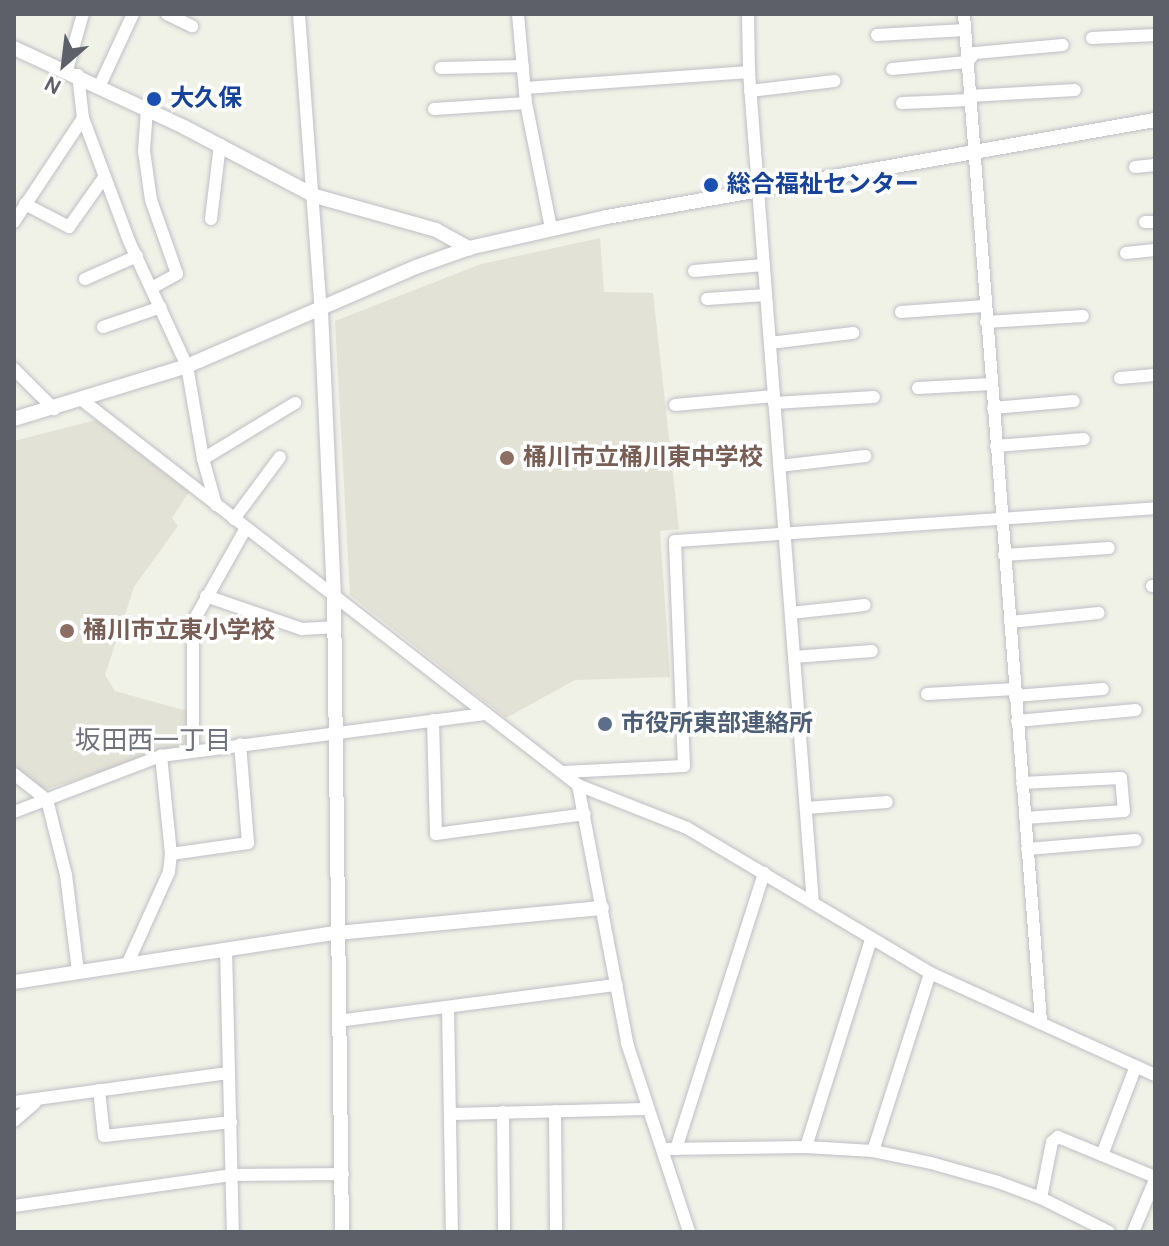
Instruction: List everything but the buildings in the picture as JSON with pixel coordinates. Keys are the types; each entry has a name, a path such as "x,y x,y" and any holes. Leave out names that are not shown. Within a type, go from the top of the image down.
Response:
{"street":[{"path":"83,14 72,72 83,118 137,256 187,366 203,459 216,505"},
{"path":"100,85 133,14"},
{"path":"167,14 192,26"},
{"path":"299,14 315,196 334,597 342,1232"},
{"path":"518,14 526,103 551,228"},
{"path":"748,14 750,91 813,903"},
{"path":"964,14 1041,1022"},
{"path":"877,35 965,30"},
{"path":"1092,38 1155,35"},
{"path":"892,69 967,62 975,53 1063,45"},
{"path":"14,48 100,85 315,196 436,230 469,248"},
{"path":"441,68 523,66"},
{"path":"525,88 749,72"},
{"path":"750,91 834,81"},
{"path":"902,103 1075,90"},
{"path":"434,109 526,103"},
{"path":"147,109 144,151 151,200 177,274 152,288"},
{"path":"14,222 83,118"},
{"path":"14,419 187,366 321,311 416,267 469,248 551,228 1155,120"},
{"path":"211,219 220,145"},
{"path":"1135,167 1155,165"},
{"path":"25,204 69,227 105,176"},
{"path":"1126,253 1155,250"},
{"path":"85,279 137,256"},
{"path":"694,271 764,265"},
{"path":"707,299 766,295"},
{"path":"901,312 984,306"},
{"path":"103,327 161,307"},
{"path":"986,322 1083,316"},
{"path":"770,343 853,333"},
{"path":"14,369 54,409"},
{"path":"1120,378 1155,375"},
{"path":"918,388 991,384"},
{"path":"675,405 874,397"},
{"path":"82,400 578,785 687,828 930,973 1155,1075"},
{"path":"993,408 1074,401"},
{"path":"203,459 295,403"},
{"path":"996,446 1084,439"},
{"path":"779,466 865,456"},
{"path":"234,519 280,457"},
{"path":"563,772 684,766 675,541 1155,508"},
{"path":"193,750 193,622 246,528"},
{"path":"1004,555 1109,548"},
{"path":"206,596 302,629 335,627"},
{"path":"791,613 865,605"},
{"path":"1010,622 1099,613"},
{"path":"794,657 872,651"},
{"path":"927,694 1103,689"},
{"path":"1017,721 1135,710"},
{"path":"14,812 161,756 486,714"},
{"path":"433,720 436,834 585,814"},
{"path":"171,854 248,843 240,744"},
{"path":"127,965 169,872 171,854 161,756"},
{"path":"14,774 47,800 66,875 78,972"},
{"path":"1022,783 1121,778 1124,811 1025,818"},
{"path":"578,785 627,1043 689,1232"},
{"path":"806,808 887,802"},
{"path":"1027,849 1136,840"},
{"path":"676,1149 764,873"},
{"path":"14,982 336,933 602,908"},
{"path":"806,1147 871,940"},
{"path":"226,950 233,1232"},
{"path":"873,1151 930,973"},
{"path":"338,1021 617,985"},
{"path":"448,1007 452,1232"},
{"path":"1102,1155 1136,1066"},
{"path":"14,1102 228,1073"},
{"path":"99,1090 104,1136 231,1122"},
{"path":"14,1121 41,1099"},
{"path":"451,1114 648,1109"},
{"path":"555,1111 556,1232"},
{"path":"503,1112 504,1232"},
{"path":"1041,1198 1052,1142 1058,1137 1155,1179 1133,1232"},
{"path":"662,1149 806,1147 873,1151 931,1163 1041,1198 1109,1232"},
{"path":"14,1206 233,1175 343,1174"}],"shaded area":[{"name":"桶川市立桶川東中学校","path":"600,238 604,292 653,293 679,529 660,531 670,677 575,680 506,718 350,595 335,321 481,264"},
{"name":"桶川市立東小学校","path":"96,420 189,492 172,518 178,526 134,587 105,675 115,691 187,711 189,736 184,745 44,790 14,767 14,441"}],"place":[{"name":"大久保","path":"154,99"},
{"name":"総合福祉センター","path":"711,185"},
{"name":"桶川市立桶川東中学校","path":"507,458"},
{"name":"桶川市立東小学校","path":"67,631"},
{"name":"市役所東部連絡所","path":"605,724"}],"district":[{"name":"坂田西一丁目","path":"153,741"}]}
